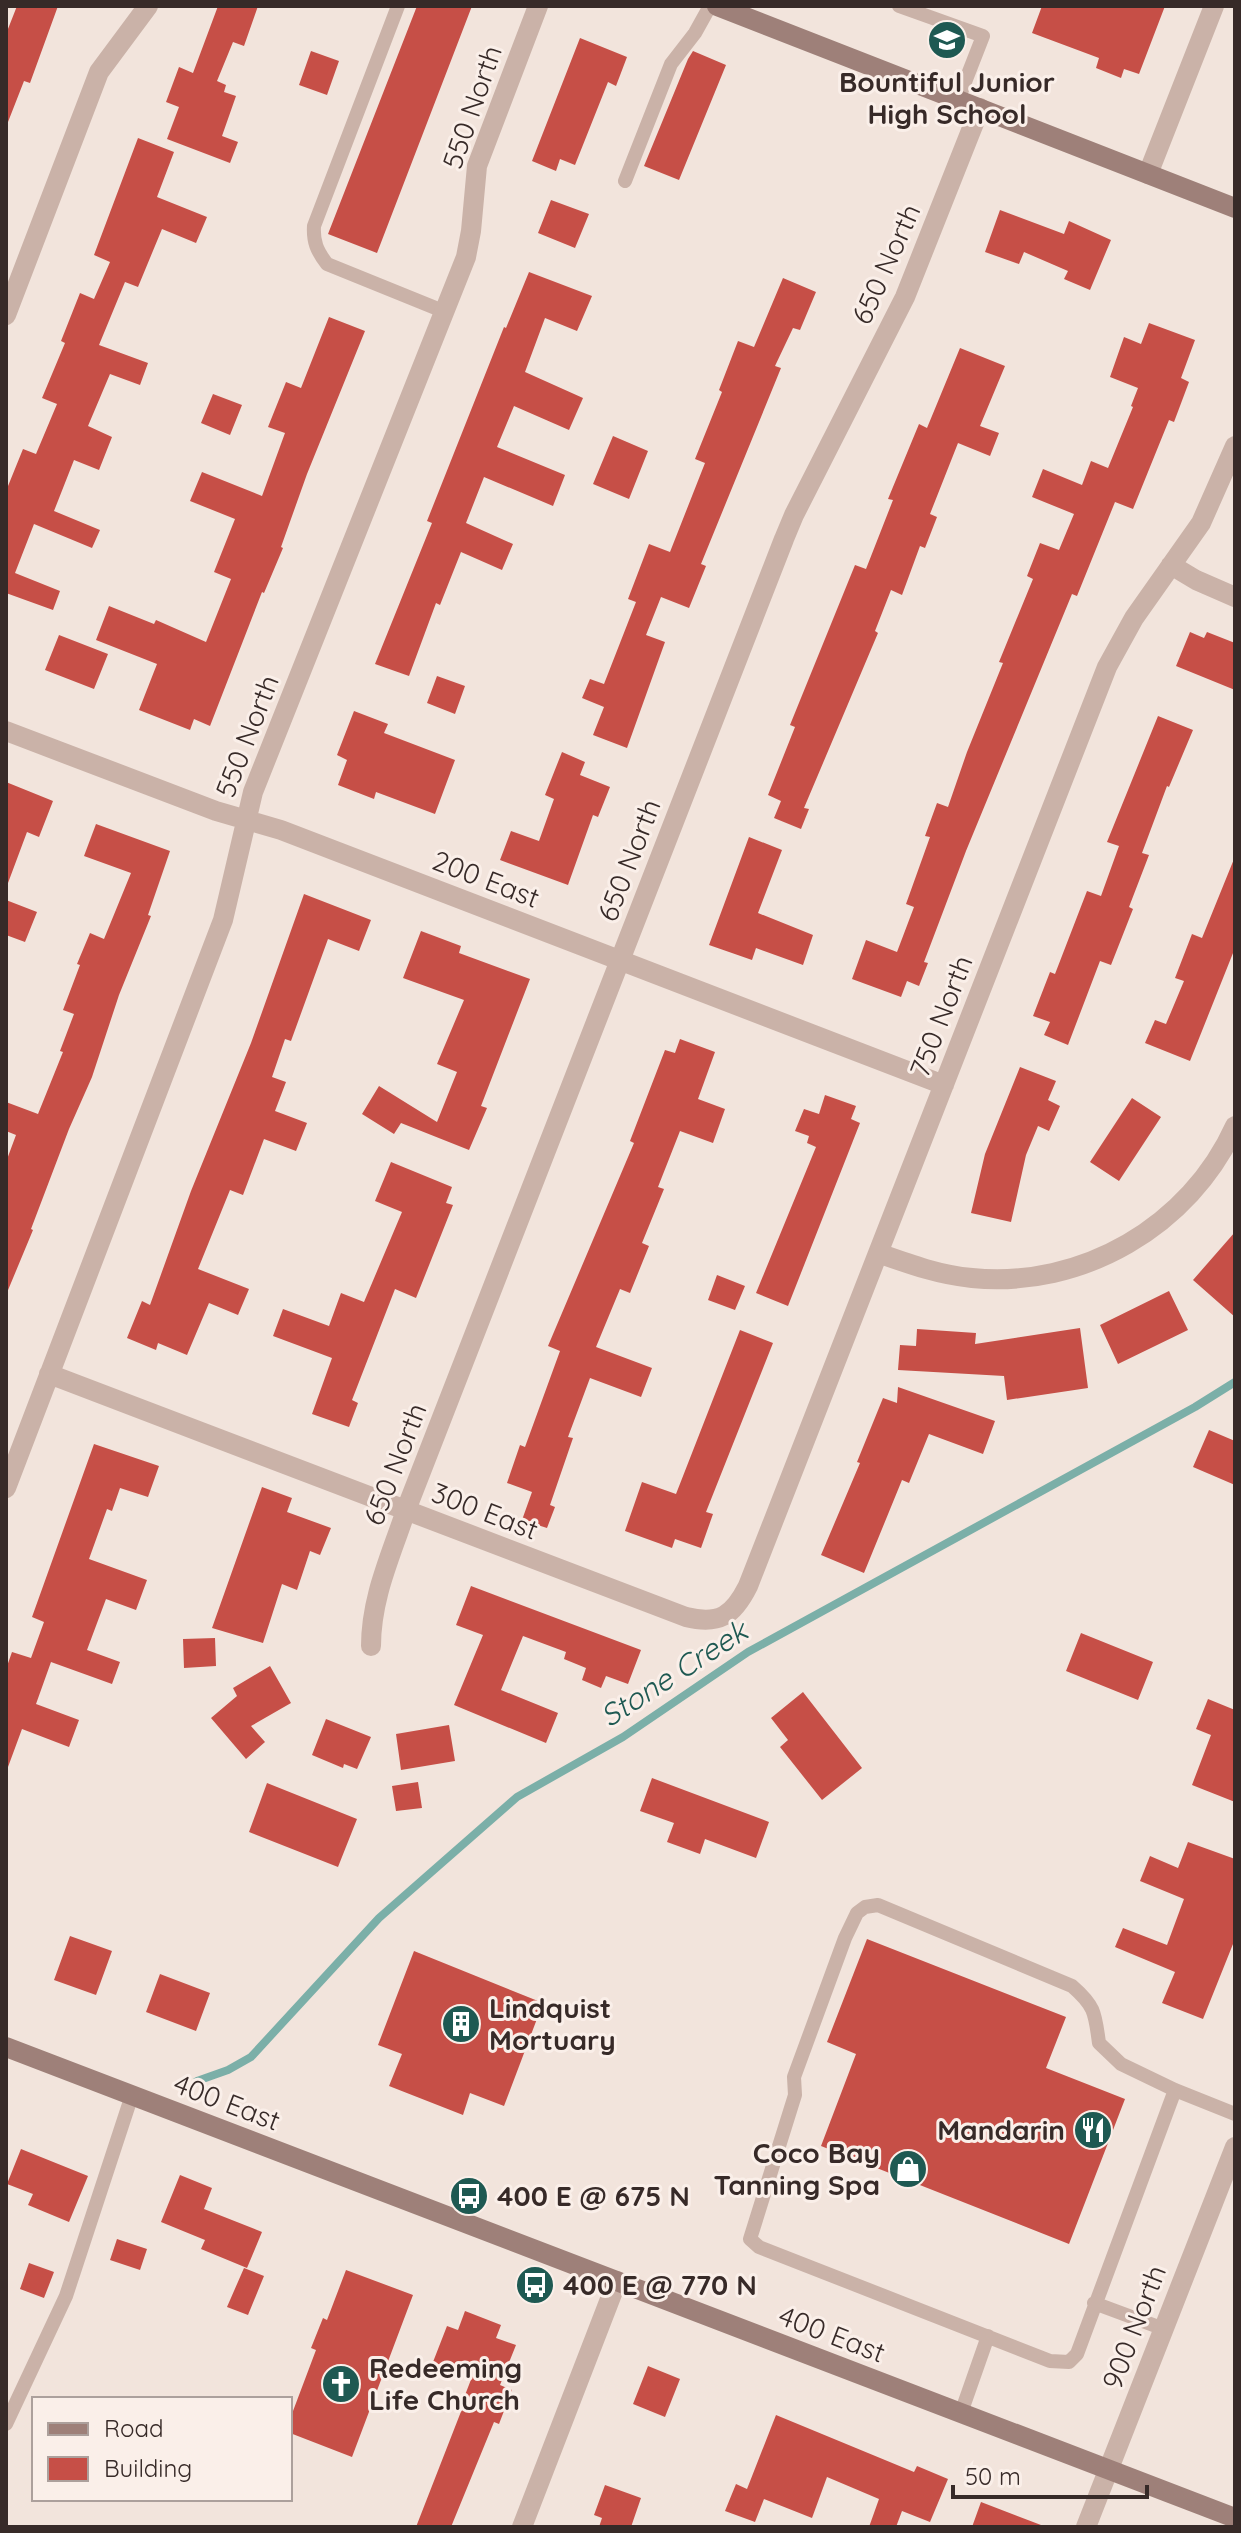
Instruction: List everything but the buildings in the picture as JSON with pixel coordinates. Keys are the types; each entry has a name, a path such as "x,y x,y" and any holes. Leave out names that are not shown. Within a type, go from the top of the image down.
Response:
{"main road":[{"path":"717,6 1235,208"},
{"name":"400 East","path":"6,2047 1235,2518"}],"street":[{"path":"6,315 93,85 107,60 148,6"},
{"name":"550 North","path":"6,1488 223,920 253,792 470,244 477,166 538,6"},
{"path":"1148,174 1214,6"},
{"name":"650 North","path":"371,1646 371,1617 378,1589 406,1510 794,515 905,297 980,108"},
{"name":"750 North","path":"723,1617 733,1609 748,1586 1107,667 1134,618 1207,510 1235,446"},
{"path":"1171,565 1235,597"},
{"name":"200 East","path":"6,731 245,820 281,830 944,1085"},
{"path":"878,1253 941,1274 1007,1280 1090,1262 1141,1236 1183,1203 1217,1160 1235,1126"},
{"name":"300 East","path":"49,1374 686,1617 711,1621 723,1617"},
{"name":"900 North","path":"1086,2527 1233,2159"},
{"path":"522,2527 617,2281"}],"lane":[{"path":"398,6 314,226 313,238 317,251 327,264 443,311"},
{"path":"625,181 671,64 695,33 710,6"},
{"path":"899,6 983,36 958,100"},
{"path":"1175,2090 1077,2354 1069,2362 1050,2361 759,2247 750,2239 795,2095 794,2077 845,1938 857,1913 865,1907 878,1905 1072,1986 1089,2001 1099,2043 1121,2064 1235,2114"},
{"path":"6,2424 66,2296 132,2095"},
{"path":"1094,2303 1164,2329"},
{"path":"961,2413 988,2336"}],"waterway":[{"name":"Stone Creek","path":"197,2081 228,2070 251,2057 379,1918 517,1797 623,1737 748,1652 1195,1407 1235,1382"}],"place":[{"name":"Bountiful Junior High School","path":"947,40"},
{"name":"Lindquist Mortuary","path":"461,2024"},
{"name":"Mandarin","path":"1093,2130"},
{"name":"Coco Bay Tanning Spa","path":"908,2169"},
{"name":"400 E @ 675 N","path":"469,2196"},
{"name":"400 E @ 770 N","path":"535,2285"},
{"name":"Redeeming Life Church","path":"341,2384"}]}
